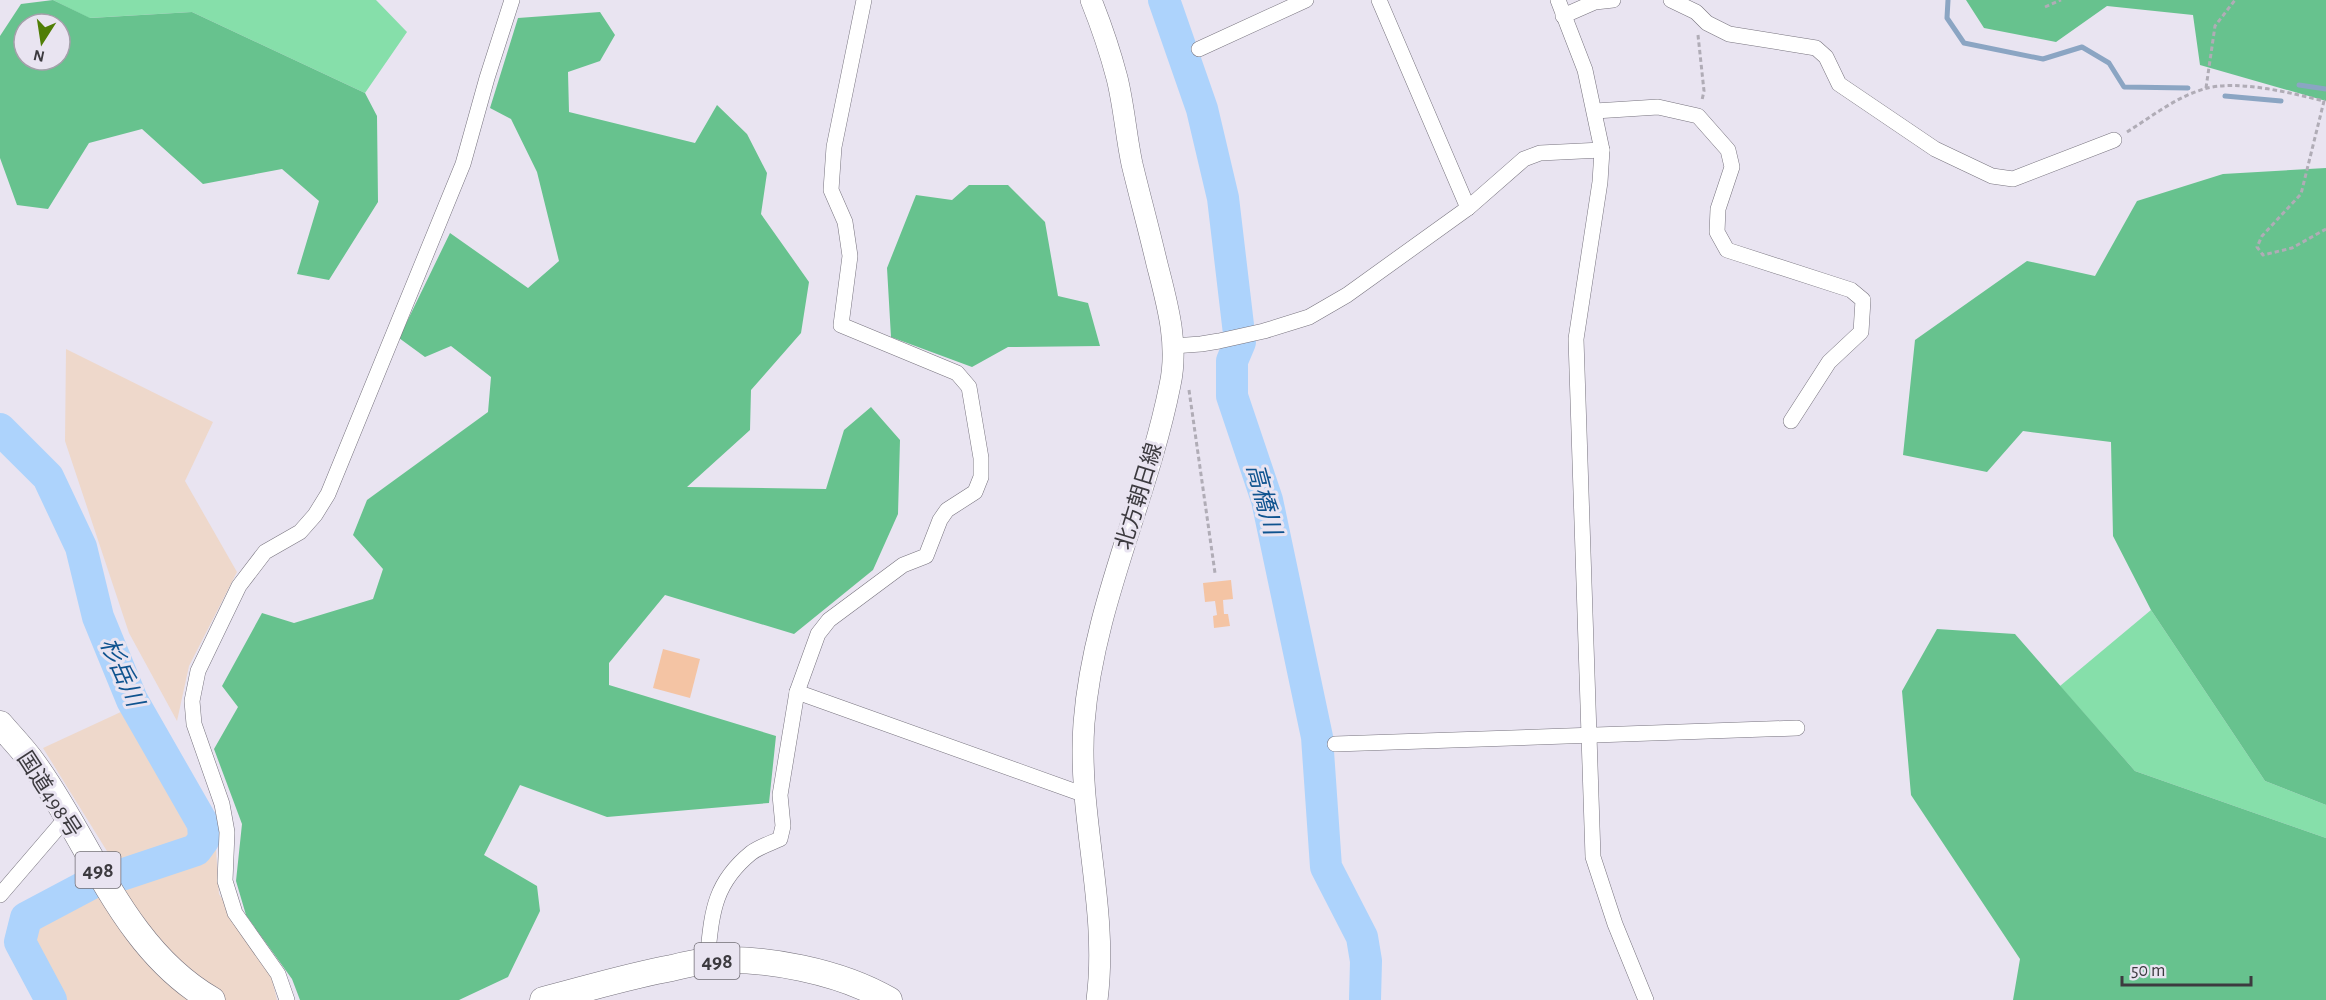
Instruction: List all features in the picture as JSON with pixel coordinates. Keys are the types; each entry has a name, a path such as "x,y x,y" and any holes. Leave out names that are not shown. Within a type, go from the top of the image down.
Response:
{"highway":[{"name":"国道498号","path":"0,724 33,762 121,910 157,956 192,989 212,1000"},
{"name":"498","path":"543,1000 652,972 707,961 759,962 818,972 872,990 889,1000"}],"main road":[{"name":"北方朝日線","path":"1090,0 1100,21 1117,79 1131,161 1169,310 1173,346 1171,383 1152,455 1113,577 1093,656 1084,722 1085,795 1097,893 1100,978 1097,1000"}],"street":[{"path":"287,1000 278,974 235,913 225,881 227,832 222,804 194,724 192,701 198,670 238,586 264,552 300,532 315,515 328,494 463,164 512,0"},
{"path":"707,961 711,917 720,886 752,852 780,839 783,826 780,795 797,692 818,634 828,620 903,565 926,556 940,520 947,510 975,492 981,477 981,458 969,387 957,373 841,325 850,256 845,222 831,190 832,168 834,147 864,0"},
{"path":"1199,49 1305,0"},
{"path":"1379,0 1468,208"},
{"path":"1558,0 1585,70 1602,150 1600,182 1576,339 1593,857 1615,924 1647,1000"},
{"path":"1563,16 1595,2 1613,0"},
{"path":"1671,0 1696,12 1707,23 1729,34 1816,48 1826,57 1839,84 1935,150 1992,176 2013,179 2114,140"},
{"path":"1595,111 1658,107 1698,116 1728,150 1732,168 1718,209 1717,232 1727,250 1851,290 1863,300 1861,332 1829,362 1791,421"},
{"path":"1173,346 1201,344 1264,331 1309,317 1347,295 1468,208 1524,159 1540,153 1602,150"},
{"path":"797,692 1085,795"},
{"path":"1335,744 1797,728"},
{"path":"0,895 67,817"}],"path":[{"path":"2045,7 2061,0"},
{"path":"2206,88 2215,26 2235,0"},
{"path":"1696,12 1704,91 1698,116"},
{"path":"2114,140 2177,100 2206,88 2232,86 2274,89 2324,101 2301,194 2262,236 2257,247 2263,255 2292,248 2326,229"},
{"path":"1187,386 1191,396 1215,573"}],"shaded area":[{"path":"66,349 213,422 185,481 237,572 189,666 177,721 129,633 65,441"},
{"path":"123,711 192,837 115,864 43,748"},
{"path":"216,849 219,894 271,975 277,1000 61,1000 34,947 39,923 104,891"}],"green space":[{"path":"53,0 376,0 407,32 365,93 192,12 89,18"},
{"path":"53,0 90,18 192,12 365,93 377,116 378,202 329,280 297,274 319,201 282,169 203,184 142,129 89,143 48,209 17,205 0,158 0,36 12,18 12,72 72,72 72,12 16,12 21,4"},
{"path":"1966,0 2326,0 2326,101 2200,65 2193,15 2107,6 2056,42 1984,28"},
{"path":"600,12 615,35 600,61 568,72 569,112 695,143 717,105 747,134 767,173 761,214 809,282 801,333 751,390 750,430 687,487 826,489 844,430 871,407 900,440 898,514 873,570 794,634 665,595 609,663 609,685 776,736 769,803 607,817 520,785 484,855 537,886 540,911 508,977 459,1000 300,1000 292,979 246,915 236,881 242,824 214,749 238,707 222,686 262,613 294,623 373,599 383,569 353,535 367,500 488,412 491,377 451,346 425,357 399,338 450,233 528,288 559,261 537,172 511,119 490,108 518,18"},
{"path":"2326,168 2326,805 2265,781 2151,610 2113,536 2111,442 2023,431 1987,472 1903,455 1915,340 2027,261 2095,276 2137,201 2223,174"},
{"path":"969,185 1008,185 1045,222 1058,296 1088,303 1100,346 1008,347 972,367 891,337 887,268 916,195 952,200"},
{"path":"2151,610 2265,781 2326,805 2326,838 2135,771 2060,686"},
{"path":"1937,629 2015,634 2135,771 2326,838 2326,1000 2013,1000 2020,959 1911,795 1902,691"}],"building":[{"path":"1231,580 1233,599 1223,600 1224,614 1228,614 1230,626 1214,628 1213,616 1217,615 1215,601 1205,602 1203,583"},
{"path":"663,649 700,659 690,698 653,688"}],"waterway":[{"name":"高橋川","path":"1164,0 1202,109 1223,198 1240,342 1232,361 1232,396 1267,500 1317,737 1326,867 1362,937 1366,961 1365,1000"},
{"path":"1948,0 1947,18 1964,43 2043,59 2082,47 2109,63 2124,87 2188,88"},
{"path":"2299,85 2326,89"},
{"path":"2225,96 2281,101"},
{"name":"杉岳川","path":"0,429 48,477 81,547 98,617 132,700 203,824 204,839 196,850 124,874"},
{"name":"杉岳川","path":"51,1000 20,942 26,918 92,883"}]}
